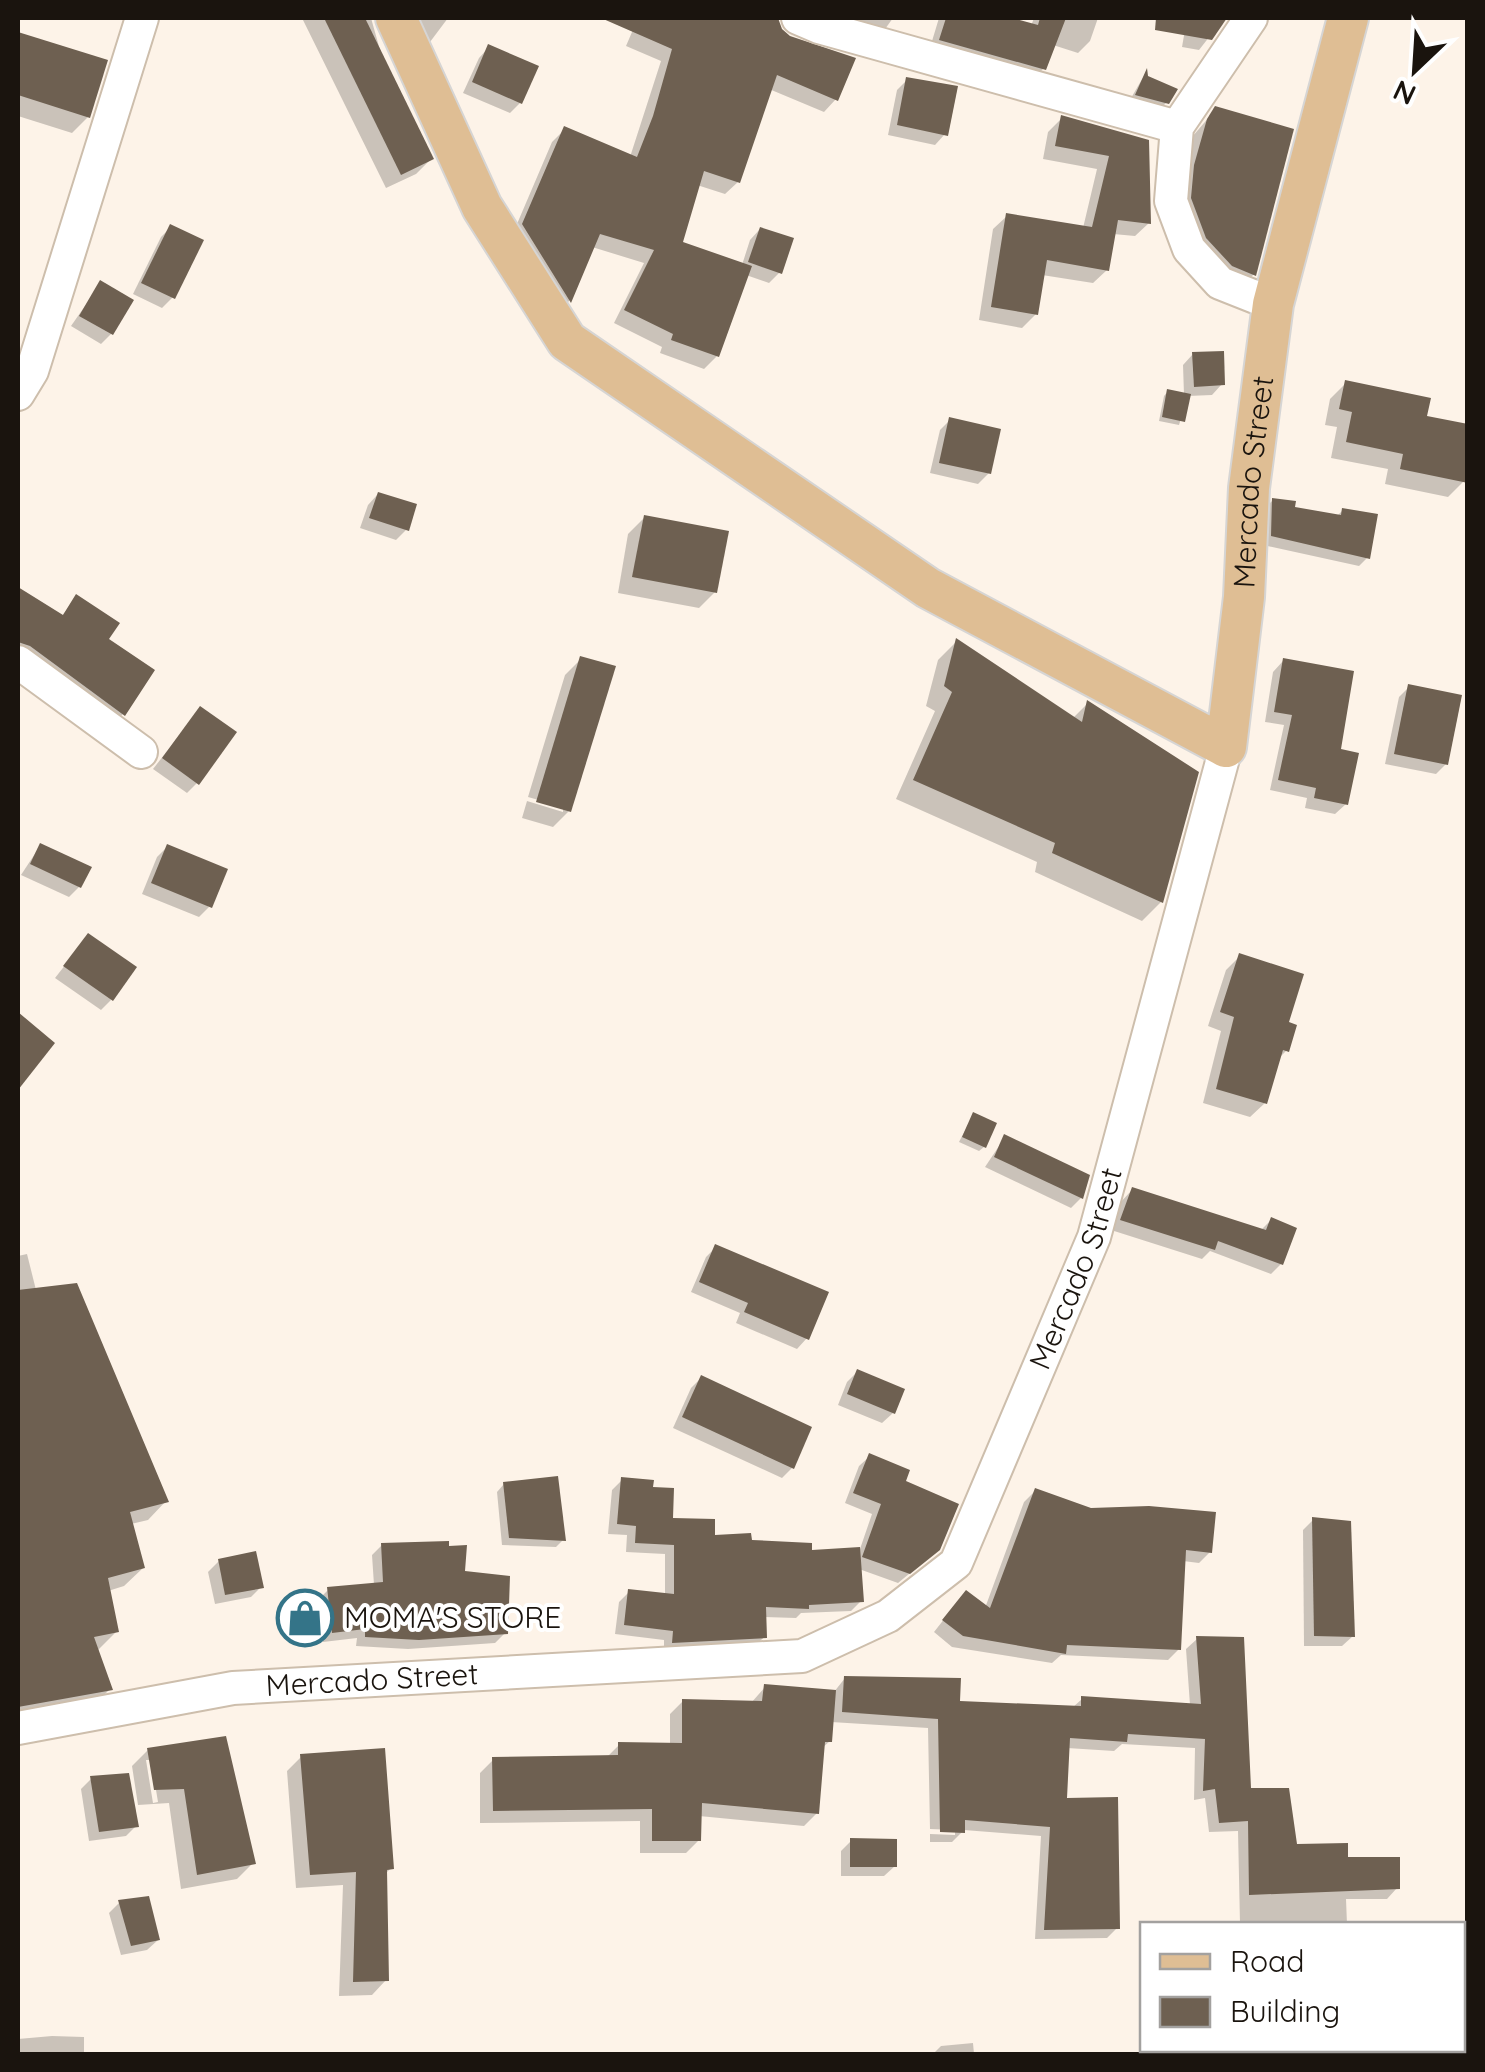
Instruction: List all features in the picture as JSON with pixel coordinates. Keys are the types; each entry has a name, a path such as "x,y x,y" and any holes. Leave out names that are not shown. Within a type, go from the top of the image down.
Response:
{"main road":[{"path":"396,18 482,207 567,341 928,588 1226,747"},
{"name":"Mercado Street","path":"1226,747 1244,597 1249,488 1273,304 1348,18"}],"street":[{"path":"18,394 32,371 142,18"},
{"path":"798,18 819,28 1176,127"},
{"path":"1251,18 1176,127 1171,201 1189,249 1220,283 1273,304"},
{"path":"18,662 141,752"},
{"name":"Mercado Street","path":"18,1728 233,1688 802,1656 888,1616 956,1563 1094,1237 1226,747"}],"building":[{"path":"324,18 365,18 434,159 401,175"},
{"path":"601,18 778,18 790,36 856,58 838,101 777,75 740,183 704,171 683,242 752,266 719,357 671,340 673,334 624,310 654,250 600,234 571,303 522,224 564,126 637,157 653,116 672,49"},
{"path":"946,18 1012,18 1038,25 1040,18 1066,18 1046,70 939,40"},
{"path":"1156,18 1227,18 1212,40 1155,30"},
{"path":"18,32 108,60 90,118 18,95"},
{"path":"488,44 539,66 522,104 472,82"},
{"path":"1147,68 1148,76 1178,89 1169,104 1135,95"},
{"path":"906,77 958,86 948,136 897,125"},
{"path":"1215,106 1294,129 1256,276 1232,266 1206,238 1191,198 1194,165 1207,119"},
{"path":"1061,115 1149,140 1151,224 1118,220 1109,271 1047,260 1038,315 991,307 1006,213 1092,227 1109,156 1055,146"},
{"path":"170,224 204,240 175,299 141,283"},
{"path":"760,227 794,238 782,274 748,262"},
{"path":"100,280 134,300 113,335 79,316"},
{"path":"1224,351 1225,385 1194,387 1192,352"},
{"path":"1345,380 1431,398 1427,416 1468,424 1468,483 1400,469 1403,454 1346,442 1352,412 1339,409"},
{"path":"1167,389 1191,394 1185,422 1162,417"},
{"path":"949,417 1001,429 991,474 939,463"},
{"path":"378,492 417,504 409,531 369,518"},
{"path":"1272,498 1296,501 1295,507 1341,515 1342,508 1378,514 1370,559 1271,536"},
{"path":"644,515 729,531 717,593 632,577"},
{"path":"18,587 63,615 76,594 120,623 109,639 155,670 125,716 30,646 18,642"},
{"path":"956,638 1082,722 1087,700 1199,772 1163,903 1052,853 1055,843 913,780 952,692 944,686"},
{"path":"580,656 616,666 571,812 536,802"},
{"path":"1283,658 1354,671 1341,749 1359,753 1348,805 1314,798 1316,788 1278,780 1292,715 1274,712"},
{"path":"1408,684 1462,695 1448,765 1394,754"},
{"path":"200,706 237,732 199,785 162,758"},
{"path":"40,843 92,867 81,888 30,864"},
{"path":"167,844 228,869 212,908 151,883"},
{"path":"88,933 137,967 113,1001 63,966"},
{"path":"1239,953 1304,974 1289,1022 1297,1025 1289,1052 1283,1050 1267,1104 1216,1089 1234,1017 1220,1012"},
{"path":"18,1012 55,1043 18,1090"},
{"path":"973,1112 997,1123 986,1148 962,1137"},
{"path":"1004,1134 1090,1175 1083,1199 994,1157"},
{"path":"1132,1187 1266,1230 1271,1217 1297,1228 1283,1265 1218,1241 1215,1250 1120,1220"},
{"path":"715,1244 829,1292 809,1340 744,1312 748,1303 699,1282"},
{"path":"77,1283 169,1502 130,1512 145,1568 108,1578 119,1632 94,1637 113,1690 18,1707 18,1290"},
{"path":"857,1369 905,1389 895,1414 847,1394"},
{"path":"701,1375 812,1427 794,1469 682,1417"},
{"path":"869,1453 910,1470 906,1481 959,1504 940,1550 910,1574 862,1557 881,1504 853,1493"},
{"path":"558,1476 566,1541 509,1538 503,1482"},
{"path":"621,1477 654,1480 653,1487 674,1488 673,1518 715,1519 715,1535 751,1533 752,1540 812,1543 812,1550 860,1547 864,1602 809,1605 809,1609 766,1607 767,1638 672,1643 673,1631 624,1625 628,1589 674,1594 674,1545 635,1543 636,1526 617,1524"},
{"path":"1035,1488 1091,1508 1149,1506 1216,1512 1212,1553 1186,1550 1181,1650 1067,1645 1066,1654 963,1636 942,1620 966,1590 990,1608"},
{"path":"1312,1517 1351,1521 1355,1637 1314,1636"},
{"path":"449,1541 449,1546 467,1545 465,1571 510,1576 508,1634 419,1640 365,1637 365,1629 332,1633 327,1587 383,1582 381,1543"},
{"path":"256,1551 264,1588 225,1595 218,1559"},
{"path":"1196,1636 1244,1637 1251,1788 1289,1788 1297,1844 1348,1843 1348,1857 1400,1857 1400,1889 1249,1895 1248,1821 1219,1823 1215,1789 1203,1791 1205,1739 1128,1734 1127,1742 1070,1738 1067,1798 1118,1797 1120,1929 1044,1930 1050,1827 965,1820 965,1833 940,1832 938,1719 842,1712 844,1676 961,1678 960,1701 1081,1706 1081,1696 1201,1704"},
{"path":"764,1684 836,1690 832,1742 825,1742 819,1814 702,1803 701,1841 652,1841 652,1809 493,1811 492,1757 618,1755 618,1742 682,1743 682,1699 762,1701"},
{"path":"226,1736 256,1864 197,1875 184,1789 154,1790 147,1748"},
{"path":"385,1748 394,1869 387,1870 389,1981 353,1982 356,1872 310,1875 300,1754"},
{"path":"129,1773 139,1827 99,1832 90,1776"},
{"path":"850,1838 897,1839 897,1867 850,1867"},
{"path":"149,1896 160,1940 131,1946 118,1900"}],"place":[{"name":"MOMA'S STORE","path":"305,1618"}]}
